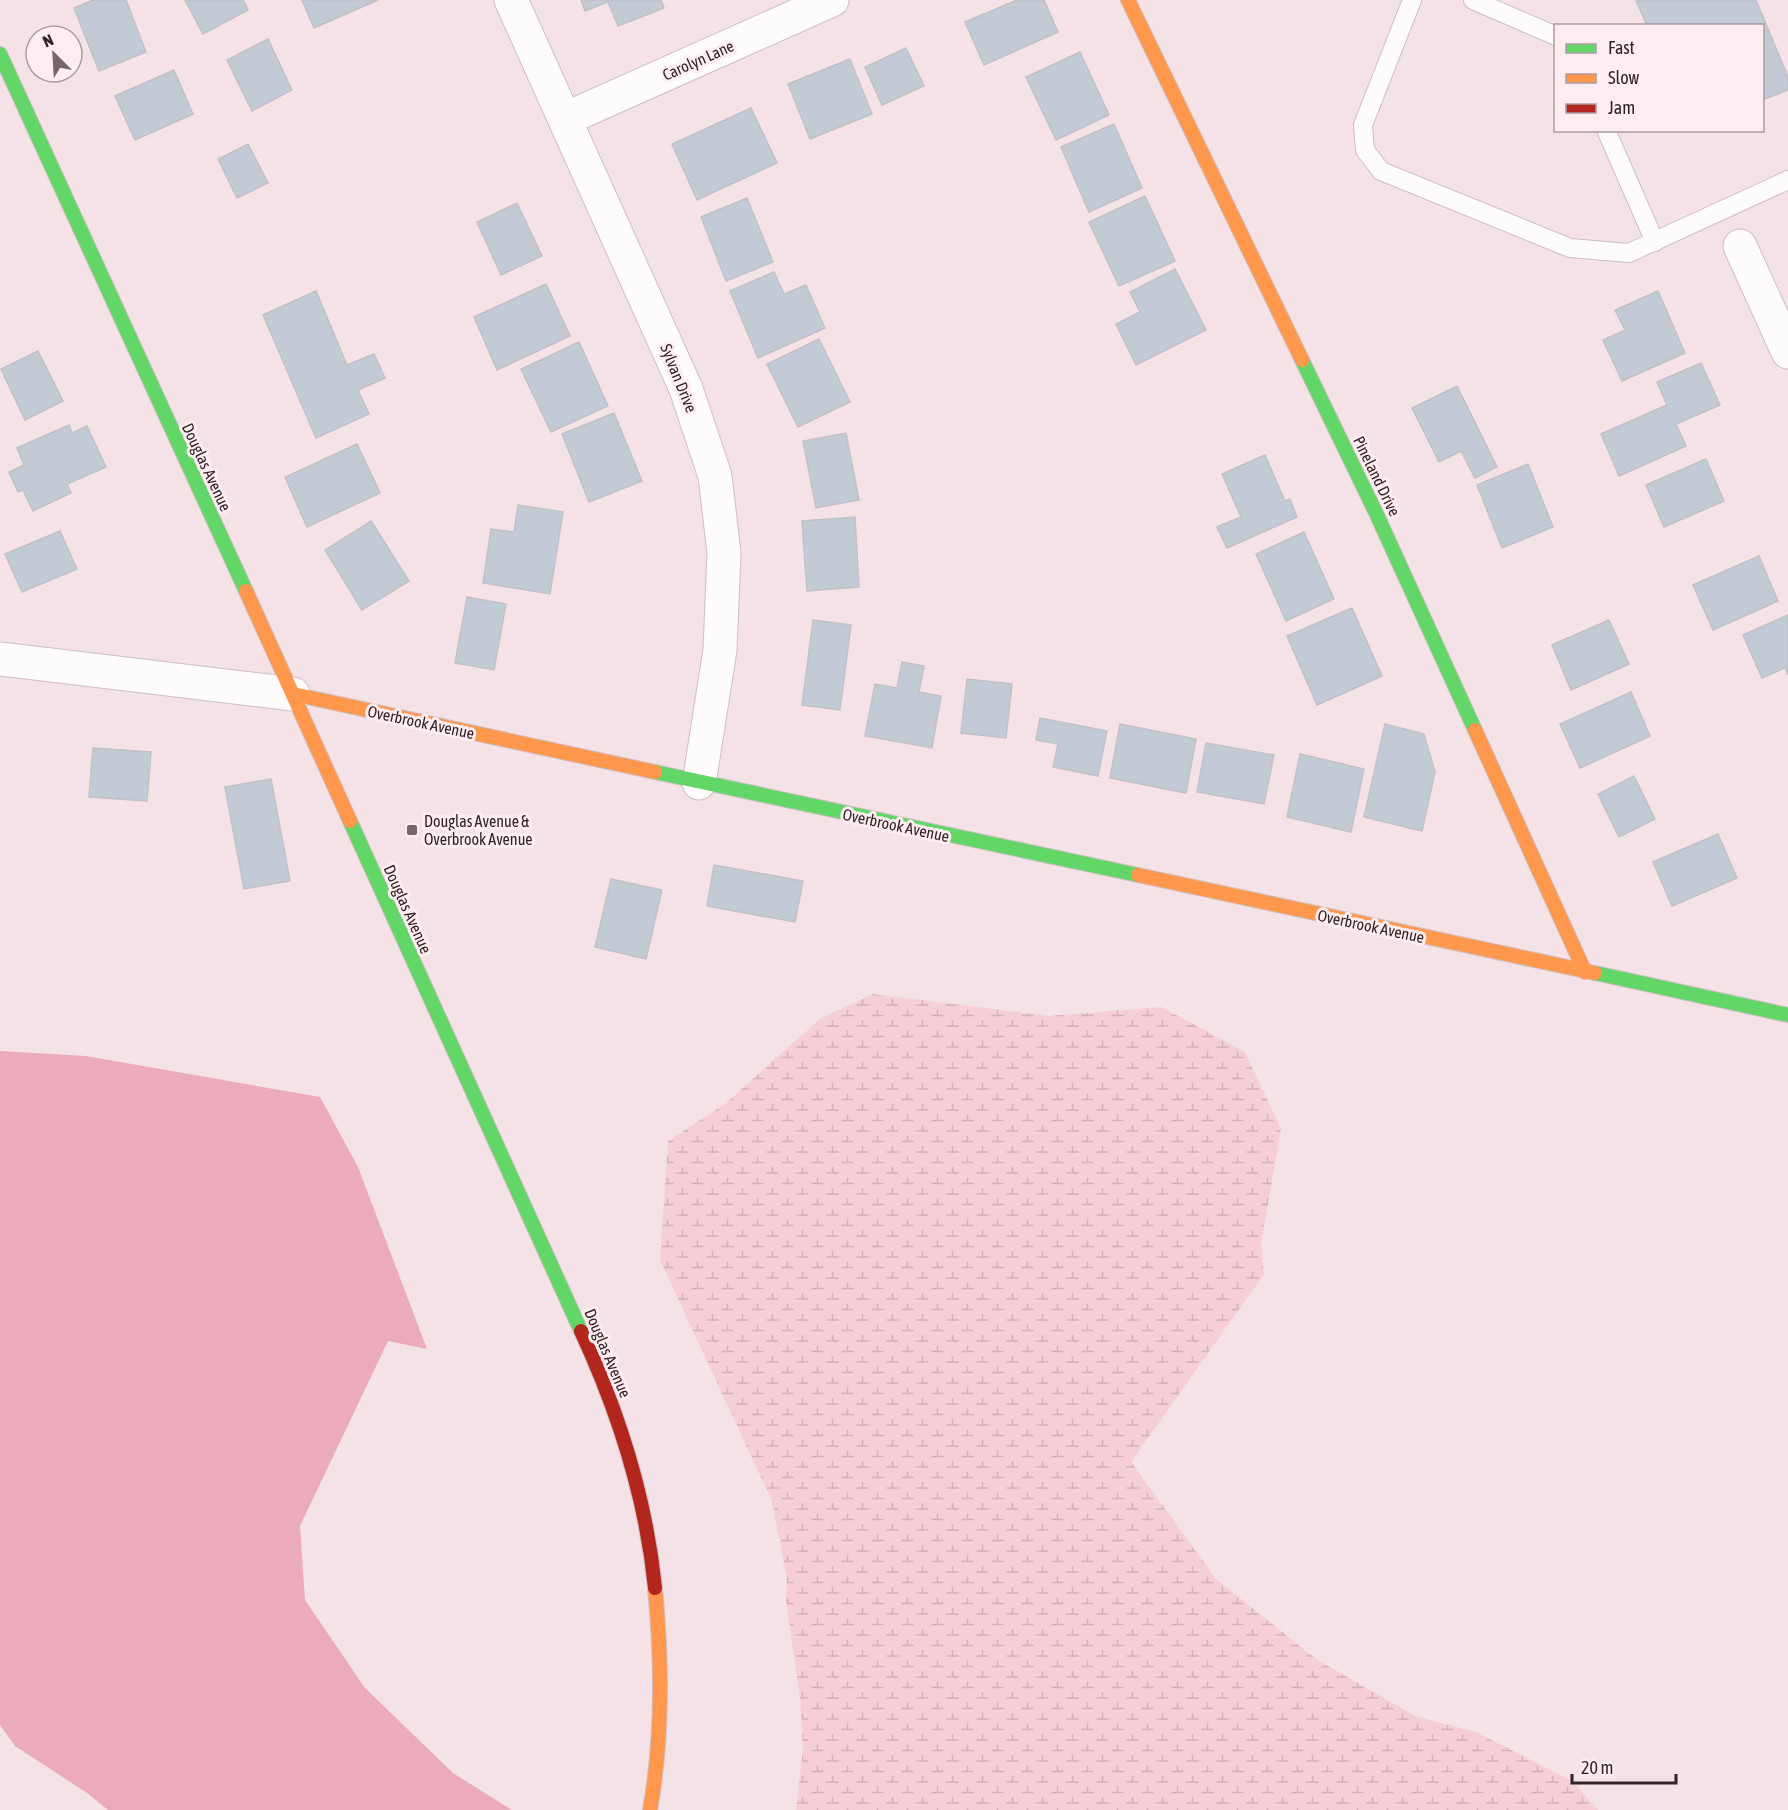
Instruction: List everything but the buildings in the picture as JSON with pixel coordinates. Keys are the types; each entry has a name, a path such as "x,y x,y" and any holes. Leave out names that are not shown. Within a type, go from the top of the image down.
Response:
{"street":[{"name":"Sylvan Drive","path":"511,0 686,389 715,476 724,553 721,639 699,783"},
{"name":"Carolyn Lane","path":"565,119 832,0"},
{"name":"Pineland Drive","path":"1128,0 1376,513 1585,972"},
{"name":"Douglas Avenue","path":"0,54 293,694 584,1337 617,1416 635,1476 654,1577 657,1607 661,1678 659,1730 650,1806"},
{"path":"1740,246 1788,352"},
{"name":"Overbrook Avenue","path":"0,658 293,694 1788,1015"}],"lane":[{"path":"1412,0 1363,125 1365,150 1381,171 1570,248 1629,253 1788,180"},
{"path":"1473,0 1554,35"},
{"path":"1607,132 1655,242"}],"green space":[{"path":"873,994 1050,1016 1161,1007 1245,1052 1281,1129 1261,1244 1264,1274 1131,1462 1216,1579 1316,1659 1417,1717 1476,1732 1572,1781 1598,1810 796,1810 803,1749 800,1698 786,1600 787,1579 772,1501 660,1260 668,1141 725,1104 821,1018"}],"shaded area":[{"path":"0,1051 86,1056 320,1097 358,1167 427,1349 388,1341 300,1526 305,1600 365,1688 453,1773 512,1810 108,1810 87,1793 15,1746 0,1725"}],"traffic: fast":[{"path":"0,54 246,591"},
{"path":"1302,360 1376,513 1475,730"},
{"path":"655,772 1138,875"},
{"path":"350,821 581,1331"},
{"path":"1595,973 1788,1015"}],"traffic: slow":[{"path":"1128,0 1302,360"},
{"path":"246,591 350,821"},
{"path":"293,694 655,772"},
{"path":"1475,730 1585,972"},
{"path":"1138,875 1595,973"},
{"path":"650,1810 657,1755 660,1699 655,1588"}],"traffic: jam":[{"path":"581,1331 619,1424 629,1456 645,1521 655,1588"}],"place":[{"name":"Douglas Avenue & Overbrook Avenue","path":"412,830"}]}
